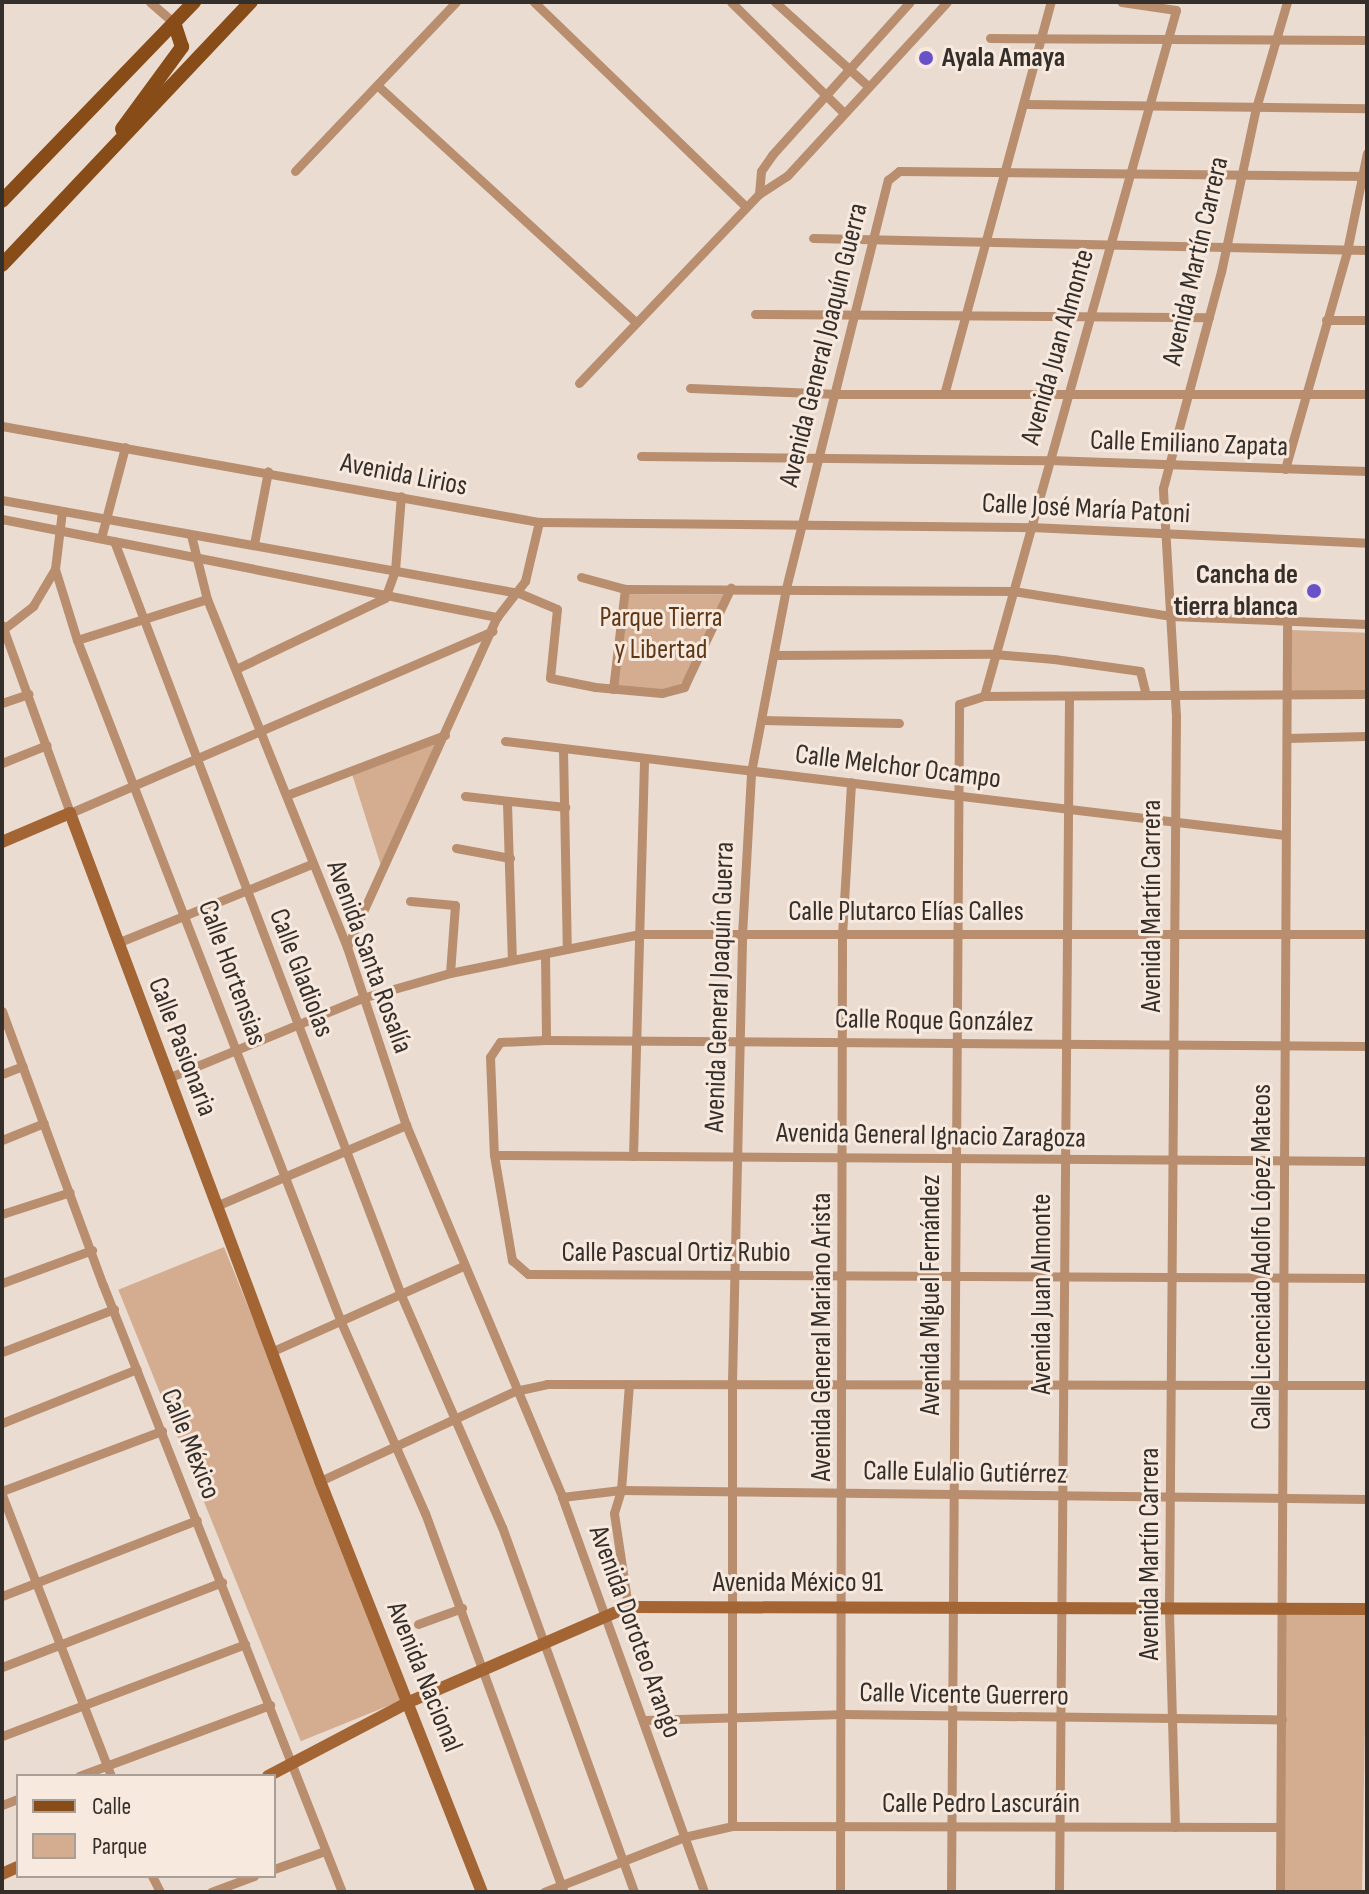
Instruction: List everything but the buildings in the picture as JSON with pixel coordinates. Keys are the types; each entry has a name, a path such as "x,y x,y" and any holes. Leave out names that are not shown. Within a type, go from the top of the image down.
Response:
{"main road":[{"path":"2,201 194,2"},
{"path":"2,265 251,2"},
{"path":"120,137 131,111 182,47 174,23"}],"street":[{"path":"150,2 174,23"},
{"path":"295,171 456,2"},
{"path":"534,2 746,207"},
{"path":"731,2 843,112"},
{"path":"775,2 868,86"},
{"path":"759,194 761,171 823,92 910,2"},
{"path":"579,383 759,194 787,176 947,2"},
{"path":"945,391 1027,104 1051,2"},
{"name":"Avenida Juan Almonte","path":"984,696 1065,394 1176,10 1122,2"},
{"name":"Avenida Martín Carrera","path":"1175,1827 1169,1607 1173,1497 1174,1160 1171,820 1176,746 1163,536 1166,466 1209,317 1256,108 1287,2"},
{"path":"990,38 1275,36 1367,40"},
{"path":"377,85 635,321"},
{"path":"1027,104 1367,108"},
{"path":"1285,469 1347,251 1367,153"},
{"name":"Avenida General Joaquín Guerra","path":"732,1826 732,1382 742,935 751,772 786,588 817,458 838,394 888,180 899,171 1007,171"},
{"path":"1007,171 1364,176"},
{"path":"813,238 1110,242 1225,248 1367,250"},
{"path":"755,314 1209,317"},
{"path":"1326,320 1367,320"},
{"path":"690,388 838,394 945,391 1186,396 1367,394"},
{"name":"Avenida Lirios","path":"2,426 268,471 539,522 802,523"},
{"path":"101,538 125,447"},
{"name":"Calle Emiliano Zapata","path":"641,456 1049,460 1367,471"},
{"path":"254,544 268,471"},
{"path":"238,668 385,598 395,570 401,496"},
{"path":"2,500 519,593 557,609 550,678 613,689 662,693 684,687 731,587"},
{"name":"Calle Hortensias","path":"62,511 55,569 77,640 188,917 341,1322 398,1444 462,1608 563,1889"},
{"path":"2,519 198,561 497,617"},
{"path":"347,947 497,617 519,593 539,522"},
{"name":"Calle José María Patoni","path":"802,523 1031,527 1163,536 1367,543"},
{"name":"Avenida Santa Rosalía","path":"191,535 207,599 238,668 347,947 406,1125 515,1391"},
{"name":"Calle Gladiolas","path":"114,541 401,1295 502,1527 634,1892"},
{"path":"3,626 33,606 55,569"},
{"path":"581,577 625,589 731,587 1013,591 1170,616 1367,624"},
{"path":"613,689 625,589"},
{"path":"77,640 207,599"},
{"name":"Calle Licenciado Adolfo López Mateos","path":"1280,1892 1284,1608 1287,622"},
{"name":"Calle Pasionaria","path":"3,626 117,943 320,1481"},
{"path":"2,842 492,631"},
{"path":"775,655 994,654 1140,671 1146,695"},
{"path":"2,703 28,694"},
{"path":"984,696 1367,694"},
{"name":"Avenida Miguel Fernández","path":"951,1892 949,1717 957,933 955,796 958,710 963,699 984,696"},
{"name":"Avenida Juan Almonte","path":"1059,1892 1069,696"},
{"path":"762,720 899,723"},
{"path":"287,795 445,735"},
{"path":"1287,738 1367,736"},
{"name":"Calle Melchor Ocampo","path":"505,741 1285,835"},
{"path":"2,763 47,745"},
{"path":"563,749 567,949"},
{"path":"633,1156 644,760"},
{"name":"Avenida General Mariano Arista","path":"840,1892 845,1158 842,935 851,782"},
{"path":"465,796 565,807"},
{"path":"507,803 512,960"},
{"path":"456,848 510,858"},
{"path":"117,943 188,917 312,864"},
{"path":"410,901 455,905 450,973"},
{"name":"Calle Plutarco Elías Calles","path":"168,1078 295,1022 362,998 450,973 640,934 1367,934"},
{"path":"545,954 546,1040"},
{"name":"Calle México","path":"2,1011 137,1369 342,1892"},
{"name":"Calle Roque González","path":"494,1155 490,1057 500,1042 1367,1046"},
{"path":"2,1074 23,1066"},
{"path":"2,1140 44,1123"},
{"path":"216,1206 406,1125"},
{"name":"Avenida General Ignacio Zaragoza","path":"494,1155 1367,1161"},
{"name":"Calle Pascual Ortiz Rubio","path":"494,1155 514,1266 528,1274 1367,1278"},
{"path":"2,1214 70,1192"},
{"path":"2,1283 92,1250"},
{"path":"273,1351 463,1266"},
{"path":"2,1352 114,1309"},
{"path":"2,1423 137,1369"},
{"path":"320,1481 515,1391 547,1384 953,1381 1063,1385 1367,1385"},
{"path":"274,1774 294,1767 409,1702 607,1620 628,1607 614,1513 621,1490 629,1384"},
{"name":"Avenida Doroteo Arango","path":"515,1391 562,1497 704,1892"},
{"path":"162,1431 2,1493 82,1705 109,1771 270,1705"},
{"name":"Avenida Nacional","path":"320,1481 482,1892"},
{"name":"Calle Eulalio Gutiérrez","path":"562,1497 621,1490 1367,1499"},
{"path":"2,1596 197,1520"},
{"path":"2,1667 222,1582"},
{"name":"Avenida México 91","path":"628,1607 1367,1609"},
{"path":"418,1624 462,1608"},
{"path":"2,1736 245,1644"},
{"name":"Calle Vicente Guerrero","path":"644,1720 842,1714 1061,1720 1282,1719"},
{"name":"Calle Pedro Lascuráin","path":"544,1892 563,1889 622,1861 684,1837 732,1826 1279,1827"},
{"path":"276,1868 325,1851"},
{"path":"211,1892 249,1878"}],"green space":[{"name":"Parque Tierra y Libertad","path":"625,594 724,595 689,674 675,690 616,687"},
{"path":"1291,630 1367,633 1365,694 1289,691"},
{"path":"444,736 382,869 351,771"},
{"path":"224,1247 406,1699 301,1741 118,1290"},
{"path":"1284,1608 1367,1609 1362,1892 1279,1892"}],"place":[{"name":"Ayala Amaya","path":"926,58"},
{"name":"Cancha de tierra blanca","path":"1314,591"}]}
